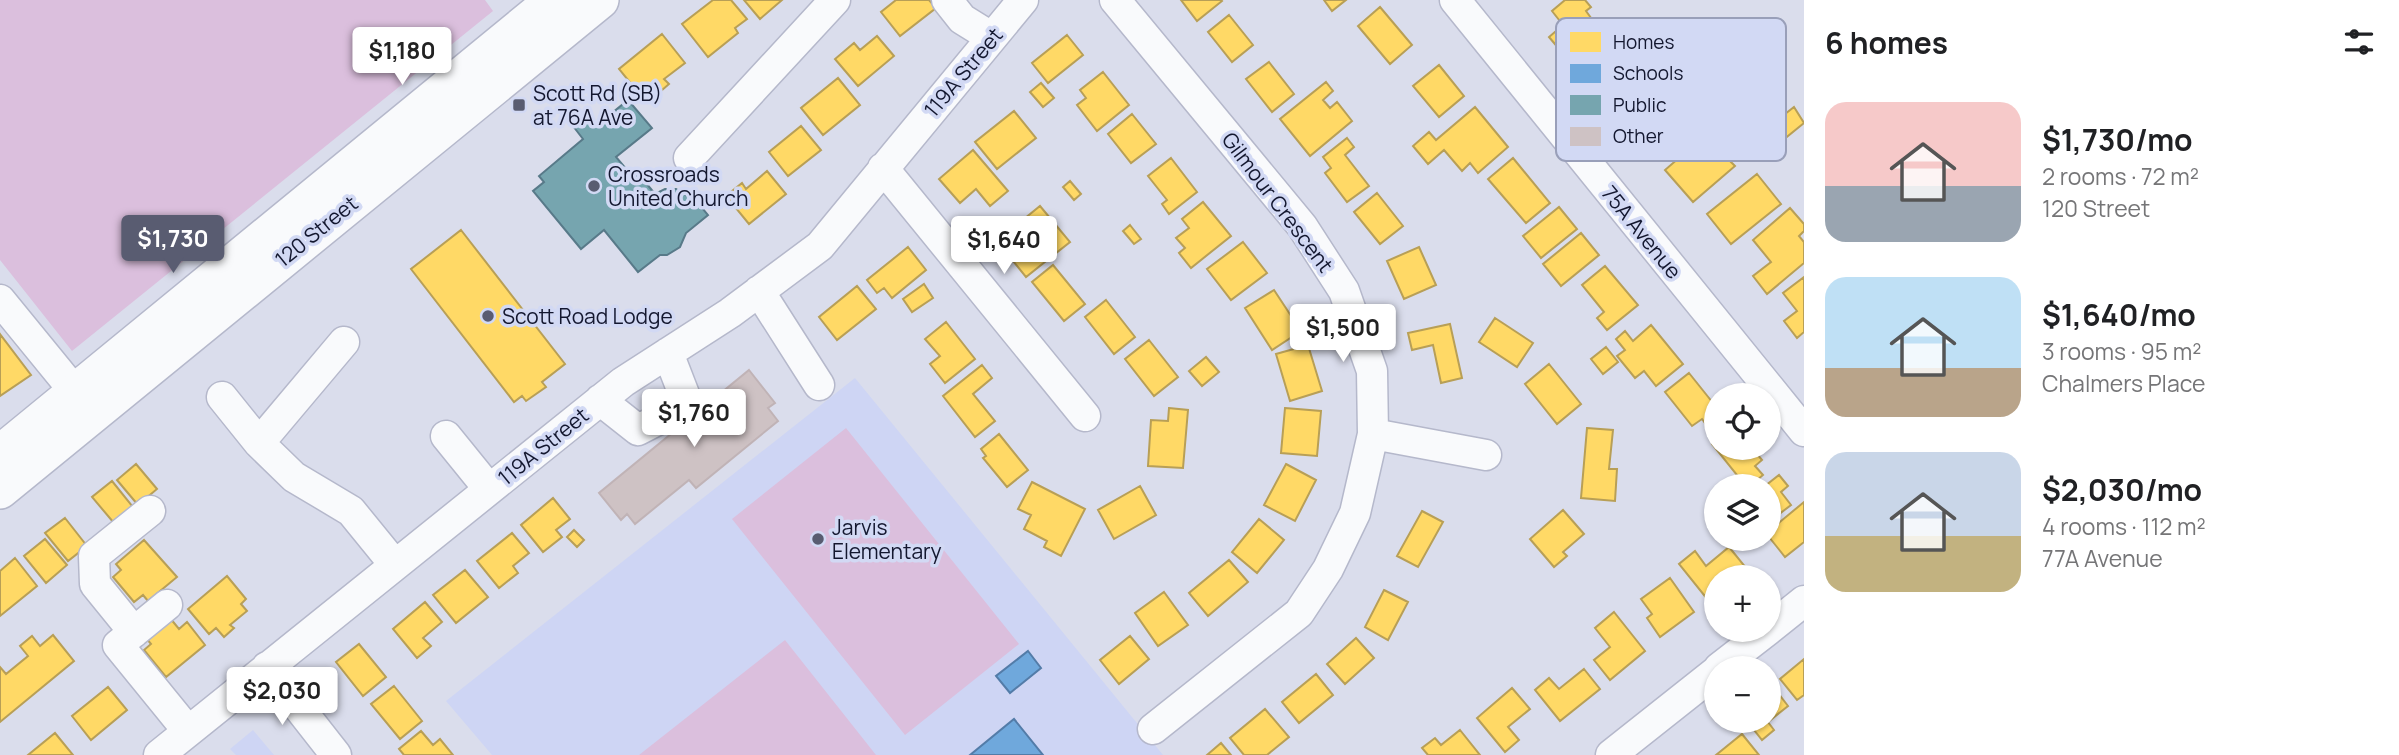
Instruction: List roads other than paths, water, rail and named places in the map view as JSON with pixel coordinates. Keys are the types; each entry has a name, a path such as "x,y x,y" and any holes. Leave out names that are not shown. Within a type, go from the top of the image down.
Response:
{"main road":[{"name":"120 Street","path":"4,474 76,393 543,13 600,0"},
{"name":"120 Street","path":"4,474 543,13"}],"street":[{"path":"689,158 835,0"},
{"path":"947,0 962,19 991,37"},
{"name":"119A Street","path":"159,755 600,400 820,246 1023,0"},
{"name":"Gilmour Crescent","path":"1115,0 1302,226 1345,291 1372,371 1373,434 1355,513 1328,569 1299,613 1153,729"},
{"name":"75A Avenue","path":"1455,0 1556,125"},
{"name":"75A Avenue","path":"1585,161 1804,431"},
{"path":"883,168 1085,416"},
{"path":"759,291 819,385"},
{"path":"0,300 76,393"},
{"path":"259,443 344,342"},
{"path":"600,400 638,430 668,414 685,397 668,353"},
{"path":"222,397 259,443 294,477 351,511 395,565"},
{"path":"1373,434 1486,455"},
{"path":"446,436 489,489"},
{"path":"134,632 95,584 94,556 149,511"},
{"path":"1781,619 1804,601"},
{"path":"167,605 118,645 188,731"},
{"path":"1735,656 1752,642"},
{"path":"267,667 336,755"},
{"path":"1611,755 1704,681"}],"place":[{"name":"Scott Rd (SB) at 76A Ave","path":"519,105"},
{"name":"Crossroads United Church","path":"594,186"},
{"name":"Scott Road Lodge","path":"488,316"},
{"name":"Jarvis Elementary","path":"818,539"}]}
